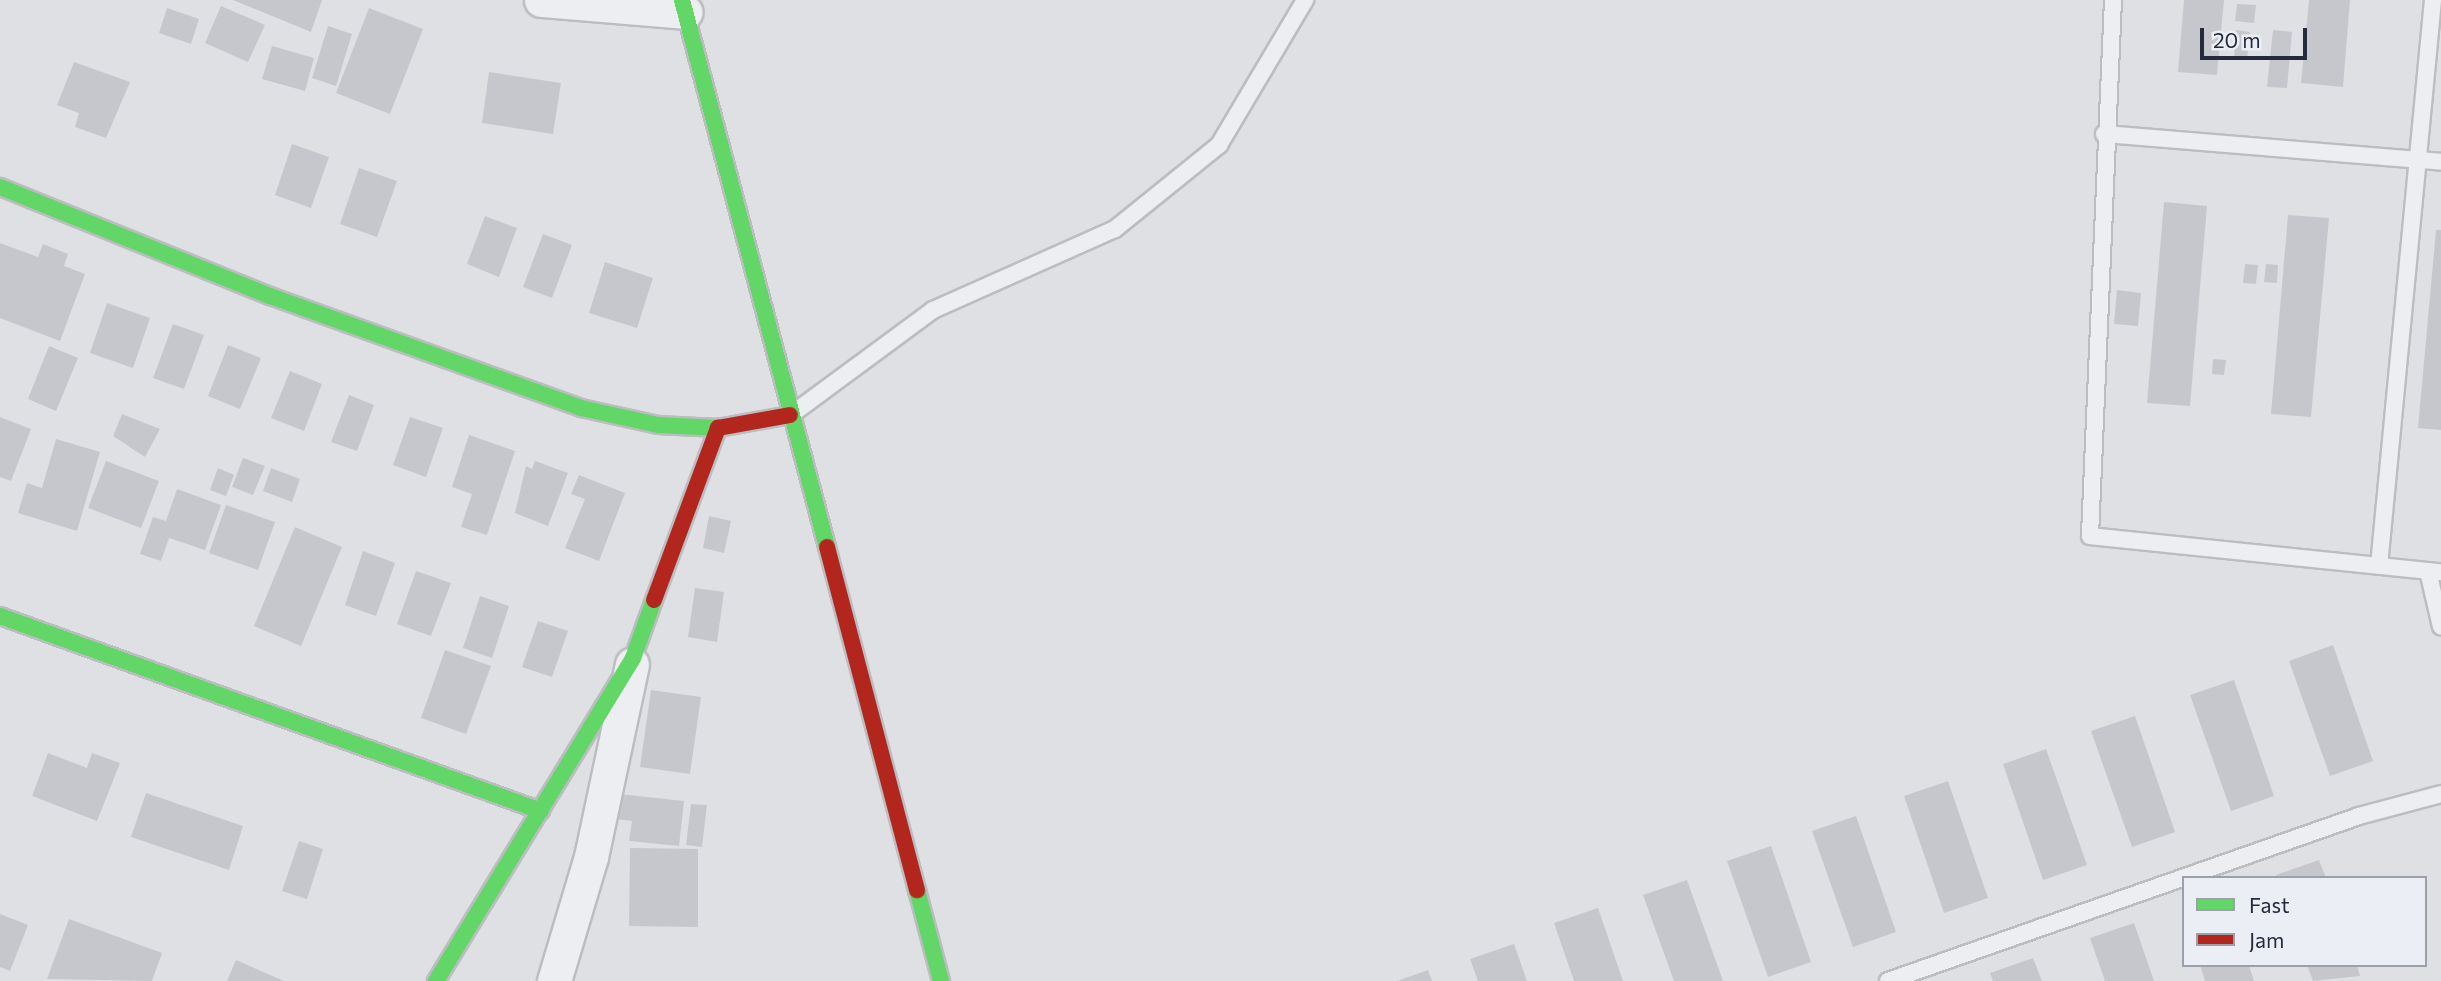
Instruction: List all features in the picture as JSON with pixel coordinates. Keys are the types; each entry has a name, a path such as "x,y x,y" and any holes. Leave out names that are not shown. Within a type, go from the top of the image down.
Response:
{"street":[{"path":"541,0 684,6 941,981"},
{"path":"0,187 270,296 581,408 658,425 718,428 790,415"},
{"path":"554,981 594,845 633,658 718,428"},
{"path":"0,616 541,811"},
{"path":"436,981 633,658"}],"lane":[{"path":"790,415 933,310 1115,229 1219,145 1305,0"},
{"path":"2113,0 2104,134 2090,536 2435,572 2441,627"},
{"path":"2379,566 2433,0"},
{"path":"2104,134 2441,162"},
{"path":"2188,876 2359,816 2441,794"},
{"path":"1888,981 2182,878"}],"building":[{"path":"233,0 322,0 311,32"},
{"path":"2184,0 2224,0 2217,75 2178,72"},
{"path":"2309,0 2350,0 2343,87 2301,83"},
{"path":"2237,4 2256,5 2254,23 2235,21"},
{"path":"221,6 265,25 248,62 205,43"},
{"path":"167,8 199,19 191,44 159,33"},
{"path":"369,8 423,29 390,114 336,93"},
{"path":"328,26 352,34 336,86 312,78"},
{"path":"2236,30 2250,32 2247,58 2234,57"},
{"path":"2273,30 2292,32 2287,88 2267,87"},
{"path":"272,46 314,58 305,91 262,79"},
{"path":"74,62 130,82 106,138 75,127 79,113 57,105"},
{"path":"489,72 561,83 553,134 482,123"},
{"path":"292,144 329,157 311,208 275,195"},
{"path":"359,168 397,181 377,237 340,224"},
{"path":"2164,202 2207,206 2190,406 2147,403"},
{"path":"2288,215 2329,218 2311,417 2271,414"},
{"path":"485,216 517,228 499,277 467,264"},
{"path":"2436,230 2441,230 2441,430 2418,428"},
{"path":"543,234 572,245 552,298 523,287"},
{"path":"0,243 38,257 43,244 68,254 64,266 85,274 60,341 0,318"},
{"path":"605,262 653,278 637,328 589,313"},
{"path":"2245,264 2258,265 2256,284 2243,283"},
{"path":"2266,264 2278,265 2277,283 2264,282"},
{"path":"2117,290 2141,293 2138,326 2114,324"},
{"path":"107,303 150,318 133,368 90,353"},
{"path":"173,324 204,335 184,389 153,378"},
{"path":"228,345 261,358 240,409 208,396"},
{"path":"49,346 78,358 56,411 28,399"},
{"path":"2213,359 2226,360 2224,375 2212,374"},
{"path":"290,371 322,384 304,431 271,418"},
{"path":"349,395 374,405 357,451 331,442"},
{"path":"122,414 160,429 145,457 113,436"},
{"path":"0,417 31,429 11,481 0,477"},
{"path":"410,417 443,428 426,477 393,465"},
{"path":"469,435 515,451 487,535 461,527 472,494 452,487"},
{"path":"56,439 100,452 77,531 18,513 27,483 42,488"},
{"path":"243,458 265,466 253,495 232,487"},
{"path":"106,461 159,481 141,528 88,508"},
{"path":"535,461 568,473 548,526 515,513 526,466 532,469"},
{"path":"218,468 234,475 226,496 210,490"},
{"path":"271,468 300,479 292,502 263,491"},
{"path":"579,475 625,493 599,561 565,548 585,499 571,494"},
{"path":"177,489 221,505 205,550 169,538 161,561 140,554 153,517 166,521"},
{"path":"226,505 275,522 258,570 209,553"},
{"path":"709,516 731,521 724,553 703,548"},
{"path":"295,527 342,547 301,646 254,626"},
{"path":"363,551 395,563 376,616 345,605"},
{"path":"416,571 451,583 431,636 397,624"},
{"path":"695,588 724,592 717,642 688,637"},
{"path":"480,596 509,606 492,658 463,648"},
{"path":"538,621 568,631 552,677 522,667"},
{"path":"2333,645 2373,761 2330,776 2289,661"},
{"path":"445,650 491,666 466,734 421,718"},
{"path":"2234,680 2274,796 2231,811 2190,695"},
{"path":"651,690 701,697 690,774 640,767"},
{"path":"2135,716 2175,832 2132,847 2091,731"},
{"path":"2046,749 2087,865 2043,880 2003,764"},
{"path":"48,753 87,768 92,753 120,763 97,821 32,796"},
{"path":"1948,781 1988,898 1944,913 1904,796"},
{"path":"146,793 243,826 229,870 131,837"},
{"path":"619,794 684,801 679,846 629,841 632,821 616,819"},
{"path":"691,804 707,805 702,847 686,845"},
{"path":"1856,816 1896,932 1853,947 1812,831"},
{"path":"299,841 323,849 307,899 282,891"},
{"path":"1771,846 1811,962 1768,977 1727,861"},
{"path":"630,848 698,849 698,927 629,926"},
{"path":"2319,860 2325,876 2276,876"},
{"path":"1687,880 1723,981 1674,981 1643,895"},
{"path":"1598,908 1623,981 1574,981 1554,923"},
{"path":"0,914 28,925 10,971 0,967"},
{"path":"69,919 162,953 152,981 47,979"},
{"path":"2134,923 2154,981 2105,981 2090,938"},
{"path":"1514,944 1527,981 1478,981 1470,959"},
{"path":"2033,958 2042,981 1993,981 1990,973"},
{"path":"236,960 284,981 227,981"},
{"path":"2201,967 2250,967 2254,981 2205,981"},
{"path":"2308,967 2358,967 2360,976 2313,981"},
{"path":"1428,970 1432,981 1397,981"}],"traffic: fast":[{"path":"682,0 827,547"},
{"path":"0,187 270,296 581,408 658,425 718,428"},
{"path":"436,981 633,658 654,600"},
{"path":"0,616 541,811"},
{"path":"917,890 941,981"}],"traffic: jam":[{"path":"654,600 718,428 790,415"},
{"path":"827,547 917,890"}]}
